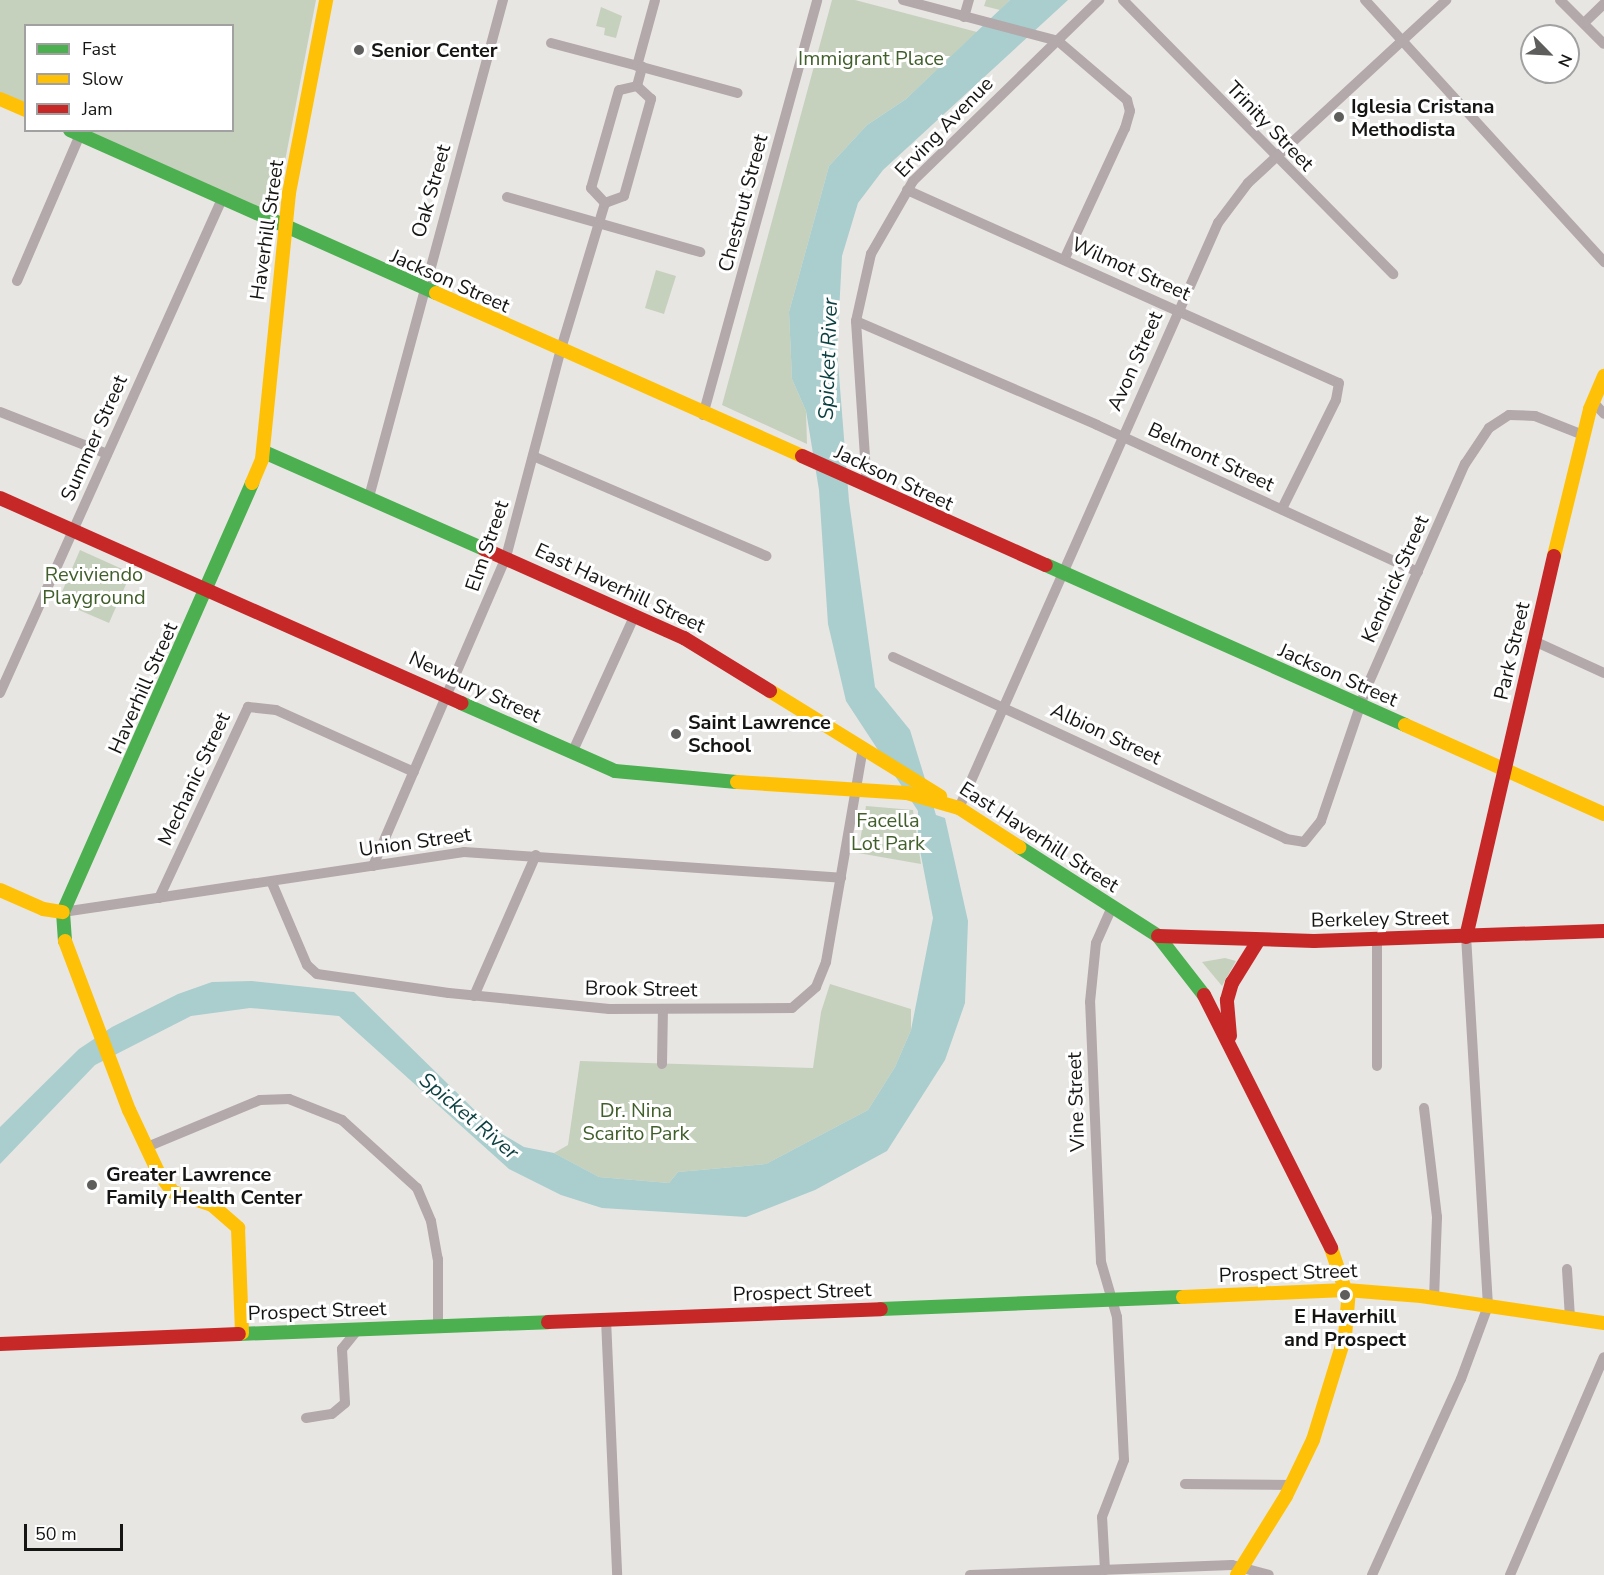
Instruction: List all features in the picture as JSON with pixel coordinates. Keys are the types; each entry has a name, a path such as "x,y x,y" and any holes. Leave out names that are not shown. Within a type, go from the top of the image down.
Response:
{"main road":[{"name":"Haverhill Street","path":"242,1333 238,1228 212,1205 173,1192 147,1147 62,933 63,912 248,500 264,452 285,228 326,0"},
{"path":"0,99 24,109"},
{"name":"Jackson Street","path":"75,133 423,291 1604,814"},
{"name":"Park Street","path":"1466,937 1583,435 1604,376"},
{"name":"East Haverhill Street","path":"264,452 636,615 701,647 1158,936 1194,978 1230,1045 1330,1246 1346,1290 1348,1316 1326,1405 1292,1485 1240,1571"},
{"name":"Newbury Street","path":"0,498 615,771 648,776 907,793 953,805"},
{"name":"Union Street","path":"0,890 43,909 63,912"},
{"name":"Berkeley Street","path":"1158,936 1258,941 1466,937 1604,931"},
{"path":"1230,1045 1227,1000 1241,964 1258,941"},
{"name":"Prospect Street","path":"0,1344 1346,1290 1434,1298 1604,1323"}],"street":[{"name":"Oak Street","path":"369,497 503,0"},
{"path":"638,86 619,90 591,188 605,202 624,196 651,99 638,86 639,67 655,0"},
{"name":"Chestnut Street","path":"703,415 818,0"},
{"path":"903,0 1058,40 1119,91 1130,111 1064,260"},
{"path":"964,17 969,0"},
{"name":"Erving Avenue","path":"862,484 856,321 871,254 907,190 1099,0"},
{"name":"Trinity Street","path":"1123,0 1275,158 1393,274"},
{"path":"1365,0 1604,262"},
{"name":"Avon Street","path":"953,805 1004,707 1218,223 1248,183 1401,39 1446,0"},
{"path":"1560,0 1604,44"},
{"path":"1584,23 1604,4"},
{"path":"551,43 738,93"},
{"path":"17,281 75,133"},
{"name":"Wilmot Street","path":"907,190 1339,383 1336,400 1282,509"},
{"path":"507,197 700,252"},
{"name":"Summer Street","path":"0,693 222,198"},
{"name":"Elm Street","path":"373,867 506,557 560,351 605,202"},
{"name":"Belmont Street","path":"856,321 1122,436 1418,572"},
{"path":"1593,402 1604,414"},
{"path":"0,411 107,454"},
{"name":"Kendrick Street","path":"1304,842 1321,821 1360,706 1465,464 1489,428 1509,415 1535,416 1583,435"},
{"path":"533,456 766,556"},
{"path":"572,753 636,615"},
{"path":"1534,641 1604,673"},
{"name":"Albion Street","path":"893,657 1286,838 1304,842"},
{"name":"Mechanic Street","path":"159,898 248,707 276,711 414,772"},
{"name":"Brook Street","path":"272,882 307,965 317,974 474,996 609,1009 792,1008 807,999 816,987 826,962 868,751"},
{"name":"Union Street","path":"63,912 464,852 536,855 841,878"},
{"path":"474,996 536,855"},
{"name":"Vine Street","path":"1105,1570 1103,1511 1119,1481 1124,1460 1117,1317 1109,1298 1101,1262 1090,1002 1096,943 1112,907"},
{"path":"1372,1575 1461,1379 1488,1306 1481,1148 1466,937"},
{"path":"1377,939 1377,1066"},
{"path":"662,1064 663,1009"},
{"path":"147,1147 260,1100 289,1099 342,1120 417,1188 431,1221 438,1259 438,1325"},
{"path":"1424,1108 1437,1217 1434,1298"},
{"path":"1568,1269 1570,1318"},
{"path":"606,1319 617,1575"},
{"path":"306,1418 332,1414 345,1403 342,1349 358,1329"},
{"path":"1510,1575 1604,1357"},
{"path":"1185,1484 1292,1485"},
{"path":"970,1575 1105,1570 1240,1571 1269,1575"}],"green space":[{"path":"0,0 316,0 274,218 85,132 234,132 234,24 24,24 24,104 0,93"},
{"name":"Immigrant Place","path":"832,0 855,0 977,32 906,99 867,125 829,166 789,312 792,379 806,411 807,444 722,405"},
{"path":"986,0 1010,0 1000,10 984,6"},
{"path":"601,7 622,16 616,38 604,35 605,28 596,26"},
{"path":"656,270 676,276 664,314 645,308"},
{"name":"Reviviendo Playground","path":"80,550 131,573 109,623 58,601"},
{"name":"Facella Lot Park","path":"866,806 913,810 921,864 858,853"},
{"path":"1225,958 1236,961 1222,986 1202,962"},
{"name":"Dr. Nina Scarito Park","path":"830,984 911,1009 911,1030 895,1067 868,1110 766,1164 678,1172 669,1183 599,1177 554,1153 568,1145 580,1061 813,1068 821,1012"}],"water":[{"name":"Spicket River","path":"1010,0 1068,0 883,170 858,203 842,256 837,350 849,501 875,687 910,730 936,815 945,818 968,921 965,1003 945,1060 887,1151 815,1190 746,1217 602,1208 561,1195 509,1169 339,1016 250,1008 191,1016 95,1065 0,1164 0,1127 79,1049 112,1027 178,994 212,982 252,981 354,992 495,1130 524,1147 554,1153 599,1177 669,1183 678,1172 766,1164 868,1110 895,1067 911,1030 933,918 918,840 918,811 846,701 828,624 819,490 806,411 792,379 789,312 829,166 867,125 906,99"}],"traffic: fast":[{"path":"74,132 436,293"},
{"path":"264,452 484,549"},
{"path":"65,941 63,912 252,483"},
{"path":"1046,565 1405,725"},
{"path":"461,703 615,771 737,782"},
{"path":"1019,847 1158,936 1204,995"},
{"path":"881,1309 1183,1297"},
{"path":"239,1334 548,1322"}],"traffic: slow":[{"path":"252,483 262,459 289,193 326,0"},
{"path":"0,99 24,109"},
{"path":"436,293 802,456"},
{"path":"1554,556 1590,409 1604,376"},
{"path":"770,691 940,796"},
{"path":"1405,725 1604,814"},
{"path":"737,782 907,793 959,808 1019,847"},
{"path":"0,890 43,909 63,912"},
{"path":"65,941 129,1110 158,1172 173,1192 212,1205 238,1228 242,1333"},
{"path":"1237,1575 1286,1496 1313,1440 1345,1336 1348,1298 1331,1248"},
{"path":"1183,1297 1346,1290 1421,1296 1604,1323"}],"traffic: jam":[{"path":"802,456 1046,565"},
{"path":"0,498 461,703"},
{"path":"484,549 684,638 770,691"},
{"path":"1466,937 1554,556"},
{"path":"1158,936 1314,941 1604,931"},
{"path":"1230,1036 1227,1000 1232,983 1258,941"},
{"path":"1204,995 1331,1248"},
{"path":"548,1322 881,1309"},
{"path":"0,1344 239,1334"}],"place":[{"name":"Senior Center","path":"359,50"},
{"name":"Iglesia Cristana Methodista","path":"1339,117"},
{"name":"Saint Lawrence School","path":"676,734"},
{"name":"Greater Lawrence Family Health Center","path":"92,1185"},
{"name":"E Haverhill and Prospect","path":"1345,1295"}]}
